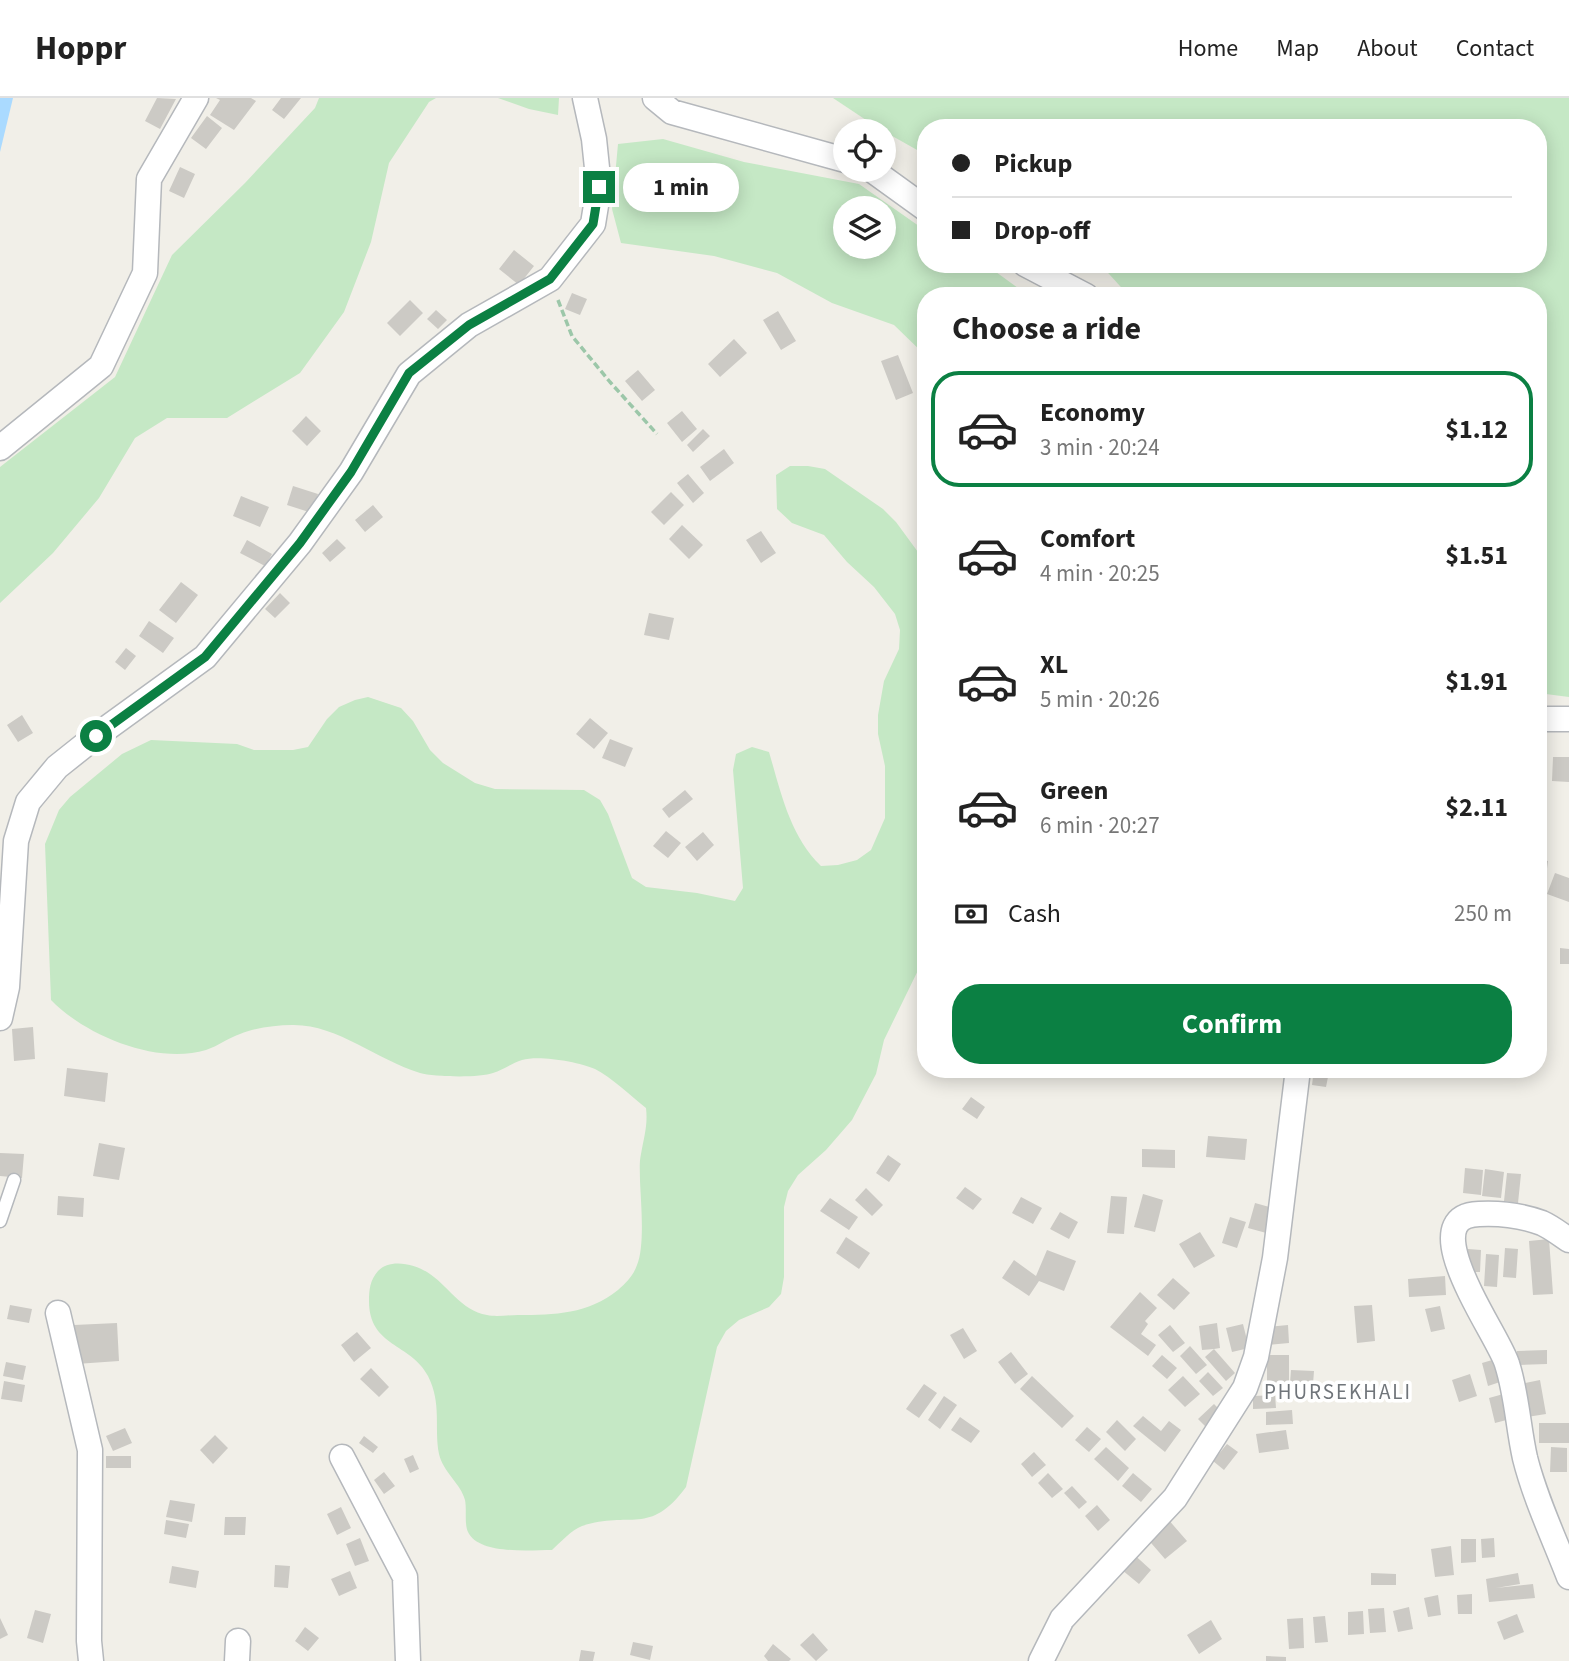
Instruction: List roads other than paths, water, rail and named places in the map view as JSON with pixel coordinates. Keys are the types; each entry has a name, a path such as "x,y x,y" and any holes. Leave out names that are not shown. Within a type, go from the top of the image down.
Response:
{"street":[{"path":"0,448 101,366 145,273 149,179 196,98"},
{"path":"0,1018 7,986 16,841 28,802 57,767 205,657 300,543 351,472 409,373 469,325 550,279 593,224 599,187 594,139 585,98"},
{"path":"655,98 672,112 833,157"},
{"path":"889,182 917,202"},
{"path":"1042,273 1069,287"},
{"path":"1547,719 1569,719"},
{"path":"1041,1661 1062,1619 1175,1497 1245,1388 1256,1357 1275,1258 1297,1078"},
{"path":"1569,1240 1542,1223 1497,1213 1472,1214 1458,1220 1452,1232 1453,1247 1461,1270 1507,1361 1525,1459 1569,1577"},
{"path":"58,1313 90,1450 91,1661"},
{"path":"342,1457 405,1577 408,1661"}],"lane":[{"path":"0,1220 14,1180"}],"water":[{"path":"0,98 13,98 0,152"}],"district":[{"name":"PHURSEKHALI","path":"1338,1392"}]}
